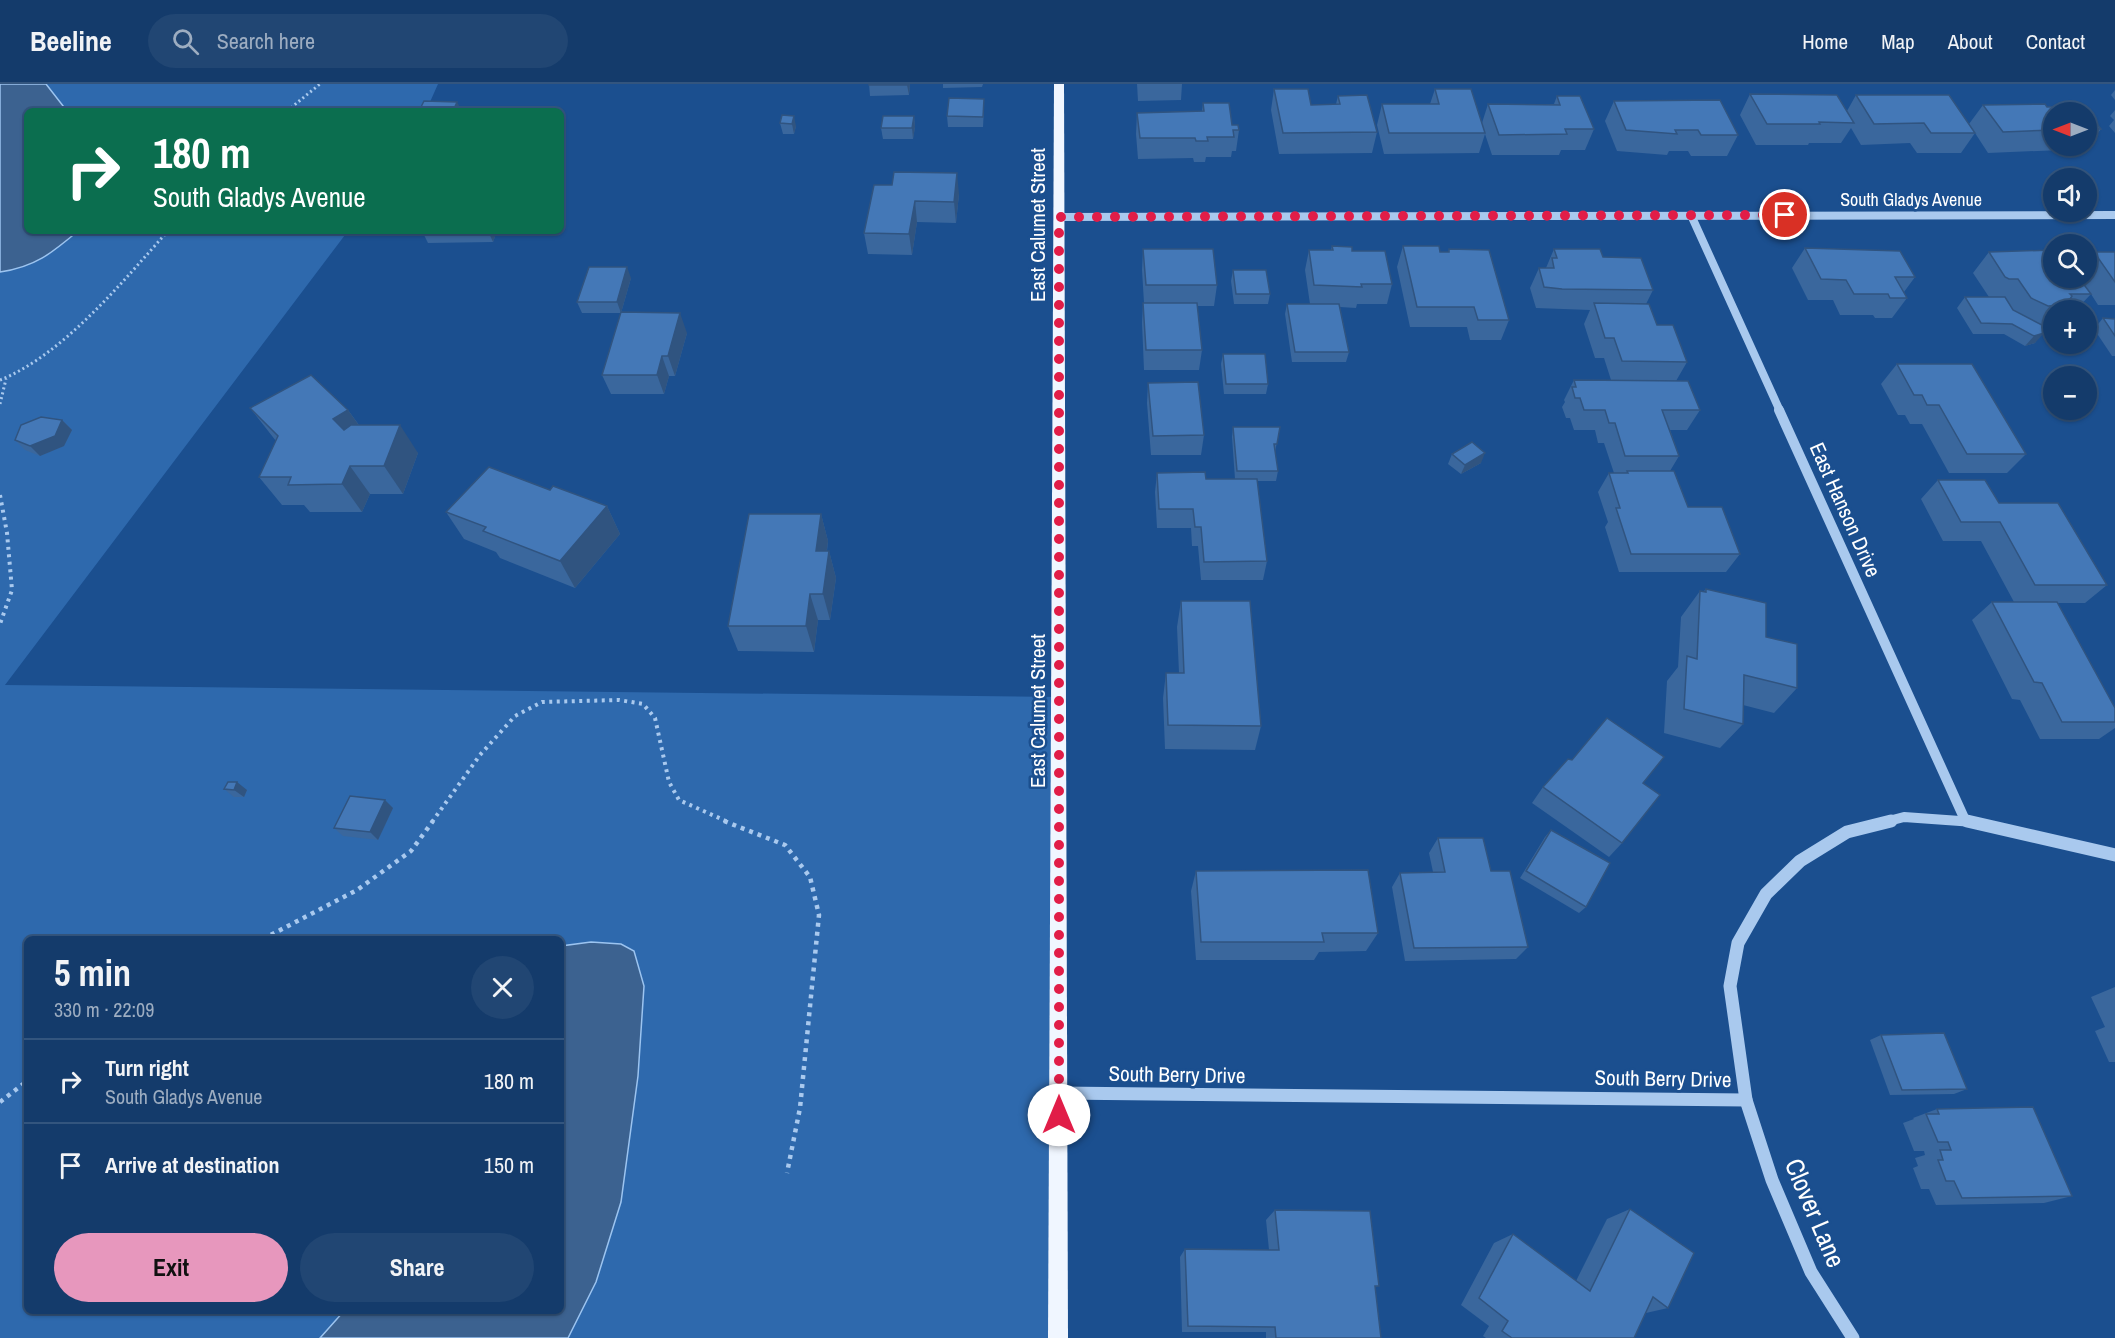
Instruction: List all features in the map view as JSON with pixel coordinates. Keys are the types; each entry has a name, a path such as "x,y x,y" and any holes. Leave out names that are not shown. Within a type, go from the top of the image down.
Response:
{"main road":[{"name":"East Calumet Street","path":"1058,1338 1059,84"}],"street":[{"name":"East Hanson Drive","path":"1691,215 1965,820"},
{"name":"South Gladys Avenue","path":"1059,217 2115,215"},
{"name":"South Berry Drive","path":"1059,1093 1746,1100 1730,986 1738,943 1766,894 1800,861 1847,832 1904,817 1965,820 2115,855"},
{"name":"Clover Lane","path":"1746,1100 1772,1180 1811,1272 1853,1338"}],"path":[{"path":"291,108 320,84"},
{"path":"0,380 24,369 72,330 165,234"},
{"path":"0,404 6,379"},
{"path":"0,495 7,533 12,590 0,624"},
{"path":"269,936 357,890 411,851 480,755 515,717 542,702 619,700 644,704 655,718 669,782 679,800 699,811 785,846 810,876 819,915 800,1107 788,1173"},
{"path":"0,1102 24,1083"}],"shaded area":[{"path":"0,84 438,84 427,108 24,108 24,234 346,234 5,685 1060,697 1059,1338 0,1338"},
{"path":"0,84 46,84 65,108 24,108 24,234 74,234 33,263 0,272"},
{"path":"591,942 621,944 634,951 644,986 638,1076 621,1202 596,1282 568,1338 320,1338 341,1314 564,1314 564,946"}],"building":[{"path":"869,84 908,84 869,85"},
{"path":"1274,89 1308,89 1311,105 1340,104 1338,96 1367,95 1377,132 1283,133"},
{"path":"1435,89 1471,89 1485,133 1389,133 1382,104 1439,104"},
{"path":"1750,94 1837,95 1854,123 1767,124"},
{"path":"1856,95 1949,95 1975,133 1931,133 1924,123 1874,124"},
{"path":"1557,96 1580,96 1594,129 1565,129 1567,134 1499,135 1488,104 1560,105"},
{"path":"949,98 984,99 983,117 947,116"},
{"path":"1720,100 1738,135 1701,135 1698,130 1675,130 1677,134 1626,130 1614,101"},
{"path":"424,101 457,102 454,108 420,108"},
{"path":"1203,103 1229,103 1232,125 1238,125 1239,130 1233,130 1234,137 1207,137 1208,141 1196,141 1195,138 1140,138 1137,113 1204,111"},
{"path":"2043,104 2043,130 2003,132 1983,105"},
{"path":"782,115 794,116 792,124 780,123"},
{"path":"883,116 914,116 912,128 881,128"},
{"path":"894,172 957,173 954,202 915,201 909,234 864,233 874,185 892,185"},
{"path":"1332,246 1352,247 1352,251 1385,251 1392,284 1361,284 1362,287 1314,285 1309,250 1333,250"},
{"path":"1403,246 1439,246 1440,252 1449,252 1449,249 1489,250 1509,320 1478,320 1474,307 1417,307"},
{"path":"1805,248 1900,251 1915,277 1895,277 1907,298 1890,298 1888,294 1854,294 1846,280 1821,279"},
{"path":"1143,249 1213,249 1217,285 1146,285"},
{"path":"1554,249 1600,249 1603,257 1641,258 1653,290 1544,287 1539,268 1554,268 1552,258 1557,258"},
{"path":"2043,250 2043,288 2086,288 2091,294 2070,294 2072,296 2069,300 2043,300 2043,304 2031,298 2018,279 2005,277 1989,252"},
{"path":"2097,252 2115,252 2115,282 2097,256"},
{"path":"589,267 627,267 617,302 577,302"},
{"path":"1233,270 1266,270 1270,294 1236,294"},
{"path":"1965,297 2005,297 2013,310 2042,325 2043,333 2034,336 2012,324 1981,323"},
{"path":"1143,303 1197,303 1202,350 1146,350"},
{"path":"1594,303 1649,304 1657,325 1673,325 1687,362 1622,361 1614,338 1605,338"},
{"path":"1287,304 1339,304 1349,352 1295,352"},
{"path":"621,312 680,313 668,356 662,356 657,375 602,375"},
{"path":"2103,318 2115,319 2115,336"},
{"path":"1223,354 1265,354 1268,384 1226,384"},
{"path":"1897,364 1972,364 2026,454 1967,454 1939,405 1927,405 1922,395 1914,395"},
{"path":"311,375 348,410 333,419 344,430 351,425 400,425 384,466 350,466 342,484 288,485 291,477 259,477 278,436 250,408"},
{"path":"1574,380 1688,381 1700,410 1662,410 1679,456 1625,456 1615,423 1609,423 1605,410 1584,410 1580,398 1575,398 1572,387 1576,387"},
{"path":"1198,382 1204,435 1153,436 1148,383"},
{"path":"41,417 62,420 55,436 30,446 15,440 21,425"},
{"path":"1233,427 1280,427 1277,444 1274,444 1278,471 1237,471"},
{"path":"1472,442 1485,453 1465,465 1452,454"},
{"path":"489,467 550,490 553,486 607,506 560,561 483,531 486,527 446,512"},
{"path":"1627,471 1674,471 1688,507 1722,507 1740,554 1631,554 1616,508 1620,508 1609,473 1628,473"},
{"path":"1205,472 1206,479 1257,479 1267,561 1204,562 1201,527 1195,527 1193,509 1159,509 1157,473"},
{"path":"1938,480 1985,480 1999,503 2058,503 2107,585 2035,585 2000,522 1961,522"},
{"path":"749,514 821,514 816,551 829,551 823,594 810,594 806,626 728,626"},
{"path":"1706,589 1766,603 1766,637 1797,644 1797,688 1744,675 1743,724 1684,709 1687,656 1697,659 1700,591 1706,592"},
{"path":"1181,601 1250,601 1261,726 1168,725 1166,673 1184,673"},
{"path":"1992,602 2057,602 2115,708 2115,722 2062,722 2042,683 2034,682"},
{"path":"1607,718 1664,757 1643,783 1660,795 1622,843 1543,787 1568,759 1572,760"},
{"path":"228,782 237,782 234,790 224,789"},
{"path":"350,796 385,800 370,832 334,828"},
{"path":"1551,830 1610,863 1586,907 1526,871"},
{"path":"1438,838 1483,838 1491,871 1510,871 1528,947 1414,948 1400,873 1445,872"},
{"path":"1368,870 1378,933 1322,933 1324,942 1201,942 1196,871"},
{"path":"1944,1033 1967,1089 1902,1090 1881,1035"},
{"path":"2033,1107 2072,1196 1962,1198 1954,1181 1946,1181 1938,1160 1943,1160 1940,1150 1951,1150 1948,1142 1938,1142 1926,1114 1939,1114 1937,1109"},
{"path":"1630,1209 1694,1253 1668,1308 1653,1297 1634,1338 1512,1338 1502,1331 1508,1321 1479,1298 1513,1234 1590,1291"},
{"path":"1275,1210 1370,1211 1379,1286 1375,1286 1381,1338 1276,1338 1275,1327 1188,1326 1185,1249 1279,1250"}],"route":[{"path":"1059,1115 1059,217 1785,215"}]}
